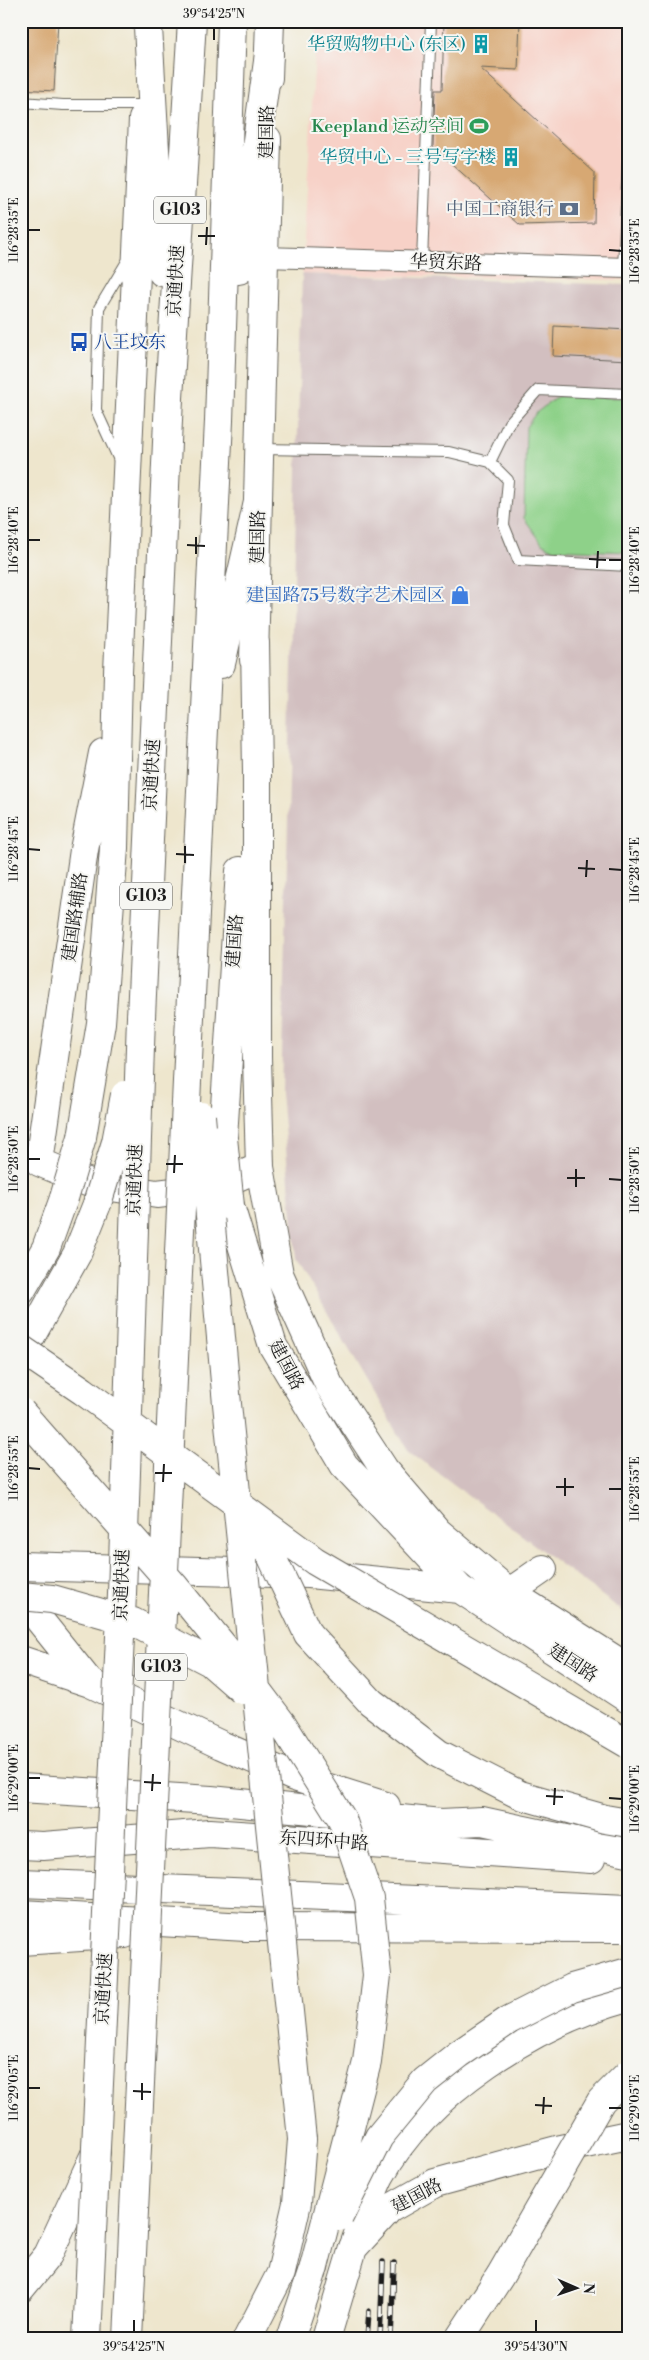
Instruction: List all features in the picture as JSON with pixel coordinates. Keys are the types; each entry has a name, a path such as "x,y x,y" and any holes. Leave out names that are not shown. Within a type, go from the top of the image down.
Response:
{"main road":[{"name":"京通快速","path":"87,2339 122,1594 141,1018 169,398 192,21"},
{"name":"G103","path":"128,2339 191,996 206,731 219,420 232,21"},
{"name":"建国路","path":"270,21 255,642 223,1138 230,1206 273,1346 344,1465 460,1589 628,1699"},
{"path":"148,24 169,398"},
{"path":"21,1291 46,1248 64,1198 82,1137 101,1023 114,848 118,672 148,24"},
{"path":"219,420 269,54"},
{"path":"206,731 258,502"},
{"path":"255,642 257,1058 260,1166 279,1274 330,1385 384,1469 438,1532 510,1593 628,1668"},
{"name":"建国路辅路","path":"118,672 84,850 39,1162 92,1184 157,1194 215,1187 260,1166"},
{"path":"191,996 227,1404 302,2139 297,2203 280,2273 247,2339"},
{"path":"21,1354 77,1254 97,1204 116,1142 141,1018"},
{"path":"21,1349 83,1391 315,1561 628,1744"},
{"path":"227,1404 254,1522 308,1634 370,1702 439,1754 520,1795 605,1819 628,1823"},
{"path":"21,1412 175,1587 284,1725 342,1819 369,1898 377,1975 367,2062 314,2267 290,2339"},
{"path":"21,1566 309,1574 460,1589"},
{"path":"487,1606 510,1593 543,1569"},
{"path":"21,1597 52,1599 133,1622 210,1662 284,1725"},
{"path":"21,1597 90,1683"},
{"path":"21,1660 90,1683 220,1745 294,1776 441,1823"},
{"path":"21,1788 211,1800 441,1823 482,1821 628,1852"},
{"name":"东四环中路","path":"21,1845 43,1846 210,1833 628,1861"},
{"path":"21,1883 628,1909"},
{"path":"21,1914 246,1927 628,1928"},
{"path":"21,1941 246,1927"},
{"path":"314,2267 379,2137 425,2081 459,2054 509,2020 572,1988 628,1972"},
{"path":"354,2248 380,2177 421,2119 482,2066 554,2025 600,2005 628,1997"},
{"path":"459,2339 500,2276 601,2101 628,2074"},
{"name":"建国路","path":"326,2339 354,2248 389,2209 435,2183 558,2150 622,2136"},
{"path":"21,2288 48,2256 97,2150"}],"street":[{"name":"华贸东路","path":"264,257 626,268"}],"lane":[{"path":"422,262 431,21"},
{"path":"21,102 63,105 144,105"},
{"path":"626,268 628,160"},
{"path":"490,462 509,423 538,390 628,394"},
{"path":"259,449 449,452 490,462 508,480 504,524 518,560 628,566"}],"shaded area":[{"path":"317,21 628,21 628,280 302,274"},
{"path":"302,274 628,285 628,1615 408,1450 296,1259 281,1093"}],"green space":[{"path":"558,396 628,398 628,552 552,549 542,543 524,518 526,427 536,413"}],"building":[{"path":"21,21 58,21 54,91 21,89"},
{"name":"华贸中心 - 三号写字楼","path":"444,21 520,21 518,70 480,68 595,173 594,223 520,225 433,147 435,90 442,90"},
{"path":"554,326 628,330 628,360 553,356"}],"railway":[{"path":"380,2339 383,2262"},
{"path":"391,2339 394,2263"},
{"path":"367,2339 369,2311"}],"place":[{"name":"华贸购物中心 (东区)","path":"481,44"},
{"name":"Keepland 运动空间","path":"479,126"},
{"name":"华贸中心 - 三号写字楼","path":"511,157"},
{"name":"中国工商银行","path":"569,209"},
{"name":"八王坟东","path":"79,342"},
{"name":"建国路75号数字艺术园区","path":"460,595"}]}
